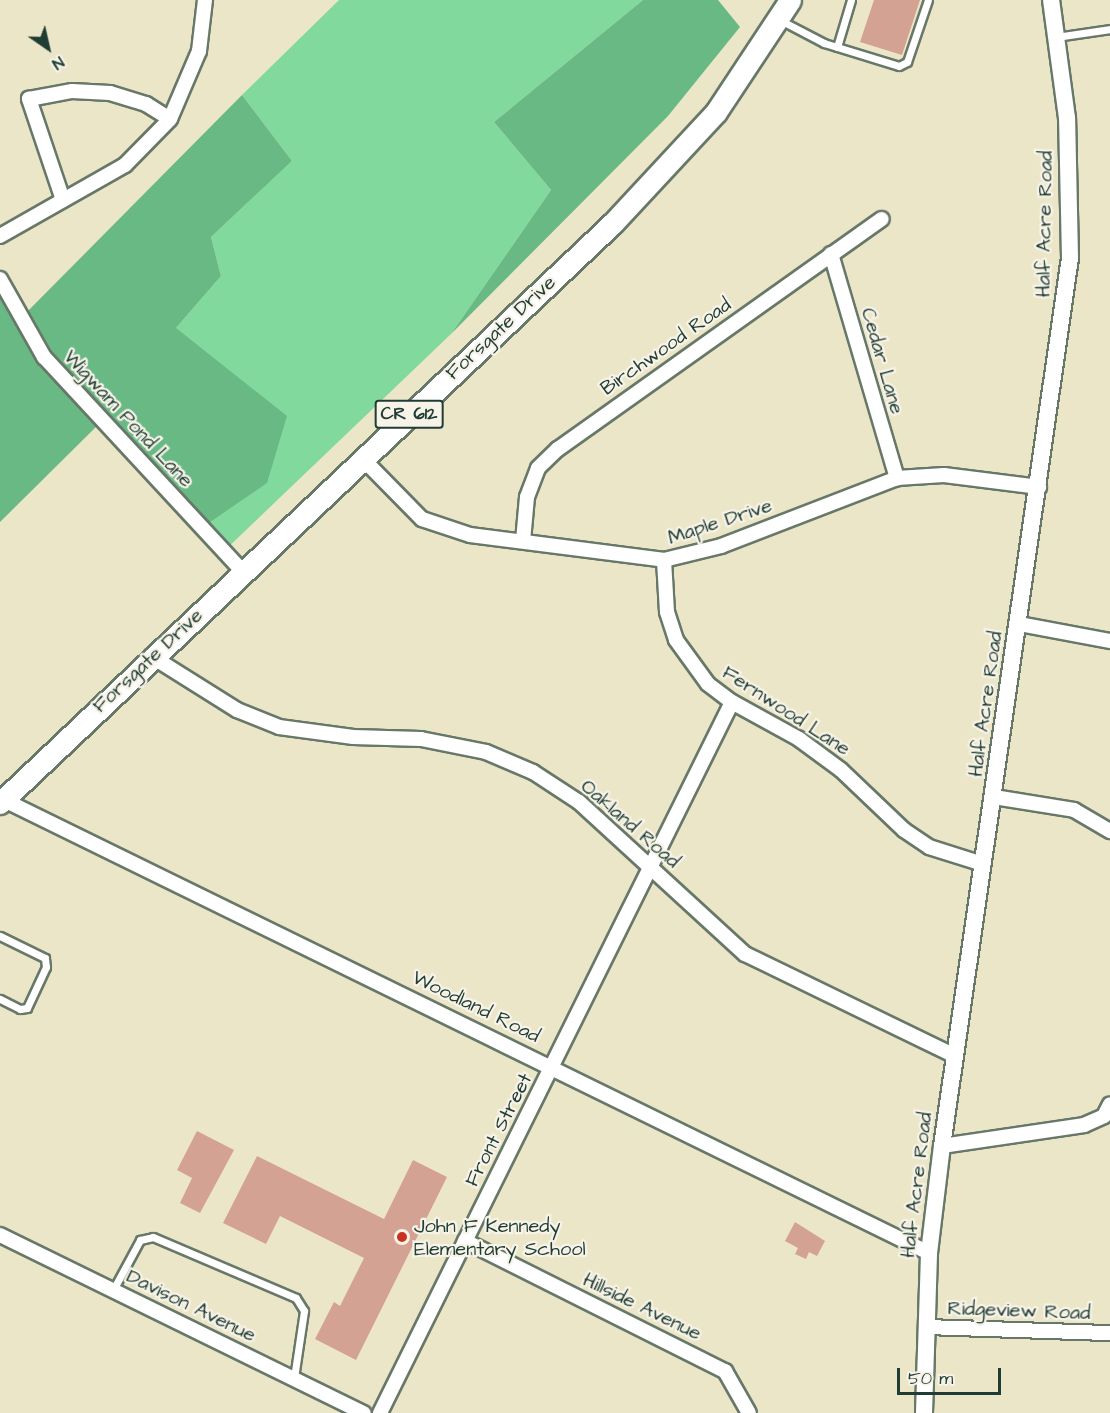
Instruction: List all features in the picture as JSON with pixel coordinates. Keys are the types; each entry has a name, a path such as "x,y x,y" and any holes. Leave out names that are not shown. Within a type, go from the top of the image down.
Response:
{"main road":[{"name":"Forsgate Drive","path":"2,801 151,656 244,573 613,223 716,112 790,0"}],"street":[{"path":"0,236 125,165 170,119 199,51 205,0"},
{"name":"Half Acre Road","path":"924,1413 929,1253 942,1146 1039,487 1070,258 1071,181 1054,0"},
{"path":"63,200 29,99 72,91 110,93 146,104 170,119"},
{"name":"Birchwood Road","path":"523,541 527,497 538,468 558,448 882,219"},
{"name":"Cedar Lane","path":"831,254 897,478"},
{"name":"Wigwam Pond Lane","path":"0,279 44,357 244,573"},
{"name":"Maple Drive","path":"363,458 422,519 470,535 664,560 721,546 897,478 944,475 1039,487"},
{"name":"Fernwood Lane","path":"664,560 667,612 676,640 708,684 732,702 799,739 841,770 904,830 929,847 983,864"},
{"path":"1019,624 1110,641"},
{"name":"Oakland Road","path":"151,656 237,710 279,727 353,737 421,739 486,752 533,772 579,802 745,954 955,1056"},
{"name":"Front Street","path":"380,1413 732,702"},
{"path":"994,796 1074,810 1110,831"},
{"name":"Woodland Road","path":"2,801 553,1066 929,1253"},
{"path":"942,1146 1084,1125 1104,1116 1110,1104"},
{"name":"Davison Avenue","path":"0,1234 364,1413"},
{"name":"Hillside Avenue","path":"465,1241 725,1371 749,1413"},
{"name":"Ridgeview Road","path":"926,1327 1110,1333"}],"lane":[{"path":"837,47 851,0"},
{"path":"778,19 837,47 899,66 907,62 927,0"},
{"path":"1056,37 1110,29"},
{"path":"0,936 45,958 46,968 27,1008 21,1009 0,999"},
{"path":"114,1290 140,1240 153,1237 296,1298 304,1311 304,1321 294,1378"}],"green space":[{"path":"339,0 643,0 494,122 551,190 451,334 222,553 200,529 176,328 221,276 211,237 292,161 242,95"},
{"path":"643,0 718,0 740,27 668,116 451,334 551,190 494,122"},
{"path":"242,95 292,161 211,237 221,276 176,328 287,416 267,483 200,529 99,424 0,522 0,285 18,321"}],"building":[{"path":"874,0 920,0 902,55 860,42"},
{"path":"197,1131 234,1150 200,1213 180,1203 192,1178 177,1170"},
{"path":"257,1156 384,1219 413,1160 447,1177 356,1360 315,1339 334,1302 340,1306 364,1258 280,1216 266,1244 223,1223"},
{"path":"795,1222 825,1241 817,1256 809,1252 806,1259 795,1254 798,1248 785,1241"}],"place":[{"name":"John F Kennedy Elementary School","path":"402,1237"}]}
